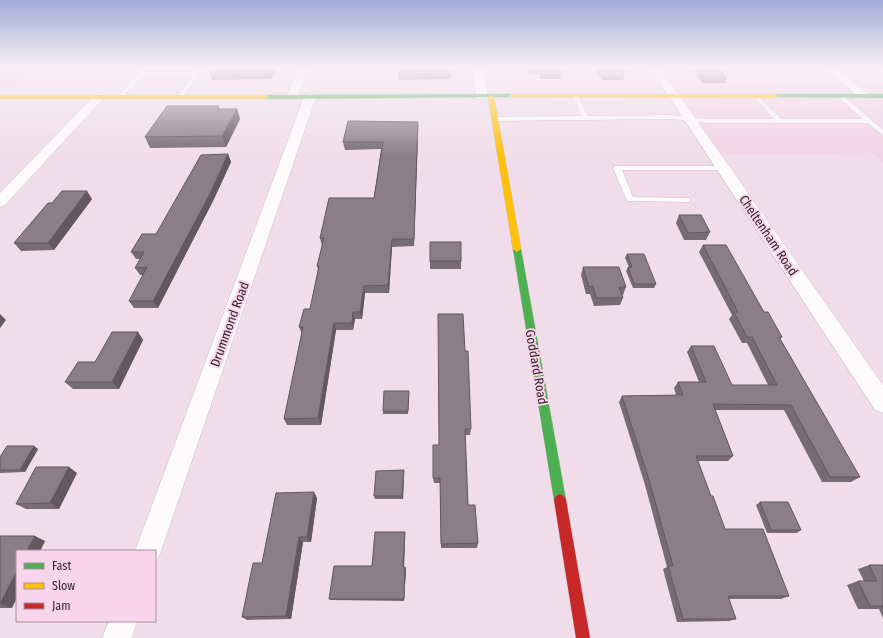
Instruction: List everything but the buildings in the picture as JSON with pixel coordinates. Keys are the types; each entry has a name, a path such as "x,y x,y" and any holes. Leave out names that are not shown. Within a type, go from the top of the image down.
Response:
{"main road":[{"name":"Goddard Road","path":"486,98 495,119 583,638"}],"street":[{"path":"0,202 98,98"},
{"name":"Drummond Road","path":"148,550 301,98"},
{"name":"Cheltenham Road","path":"675,98 883,403"},
{"path":"117,638 124,622"}],"lane":[{"path":"576,98 584,118"},
{"path":"758,98 779,122"},
{"path":"842,98 883,133"},
{"path":"495,119 672,117 708,121 869,121"},
{"path":"687,200 630,200 617,168 723,168"}],"shaded area":[{"path":"681,98 883,98 883,162 873,153 721,154"}],"traffic: fast":[{"path":"517,249 560,500"}],"traffic: slow":[{"path":"491,98 517,249"}],"traffic: jam":[{"path":"560,500 583,638"}]}
